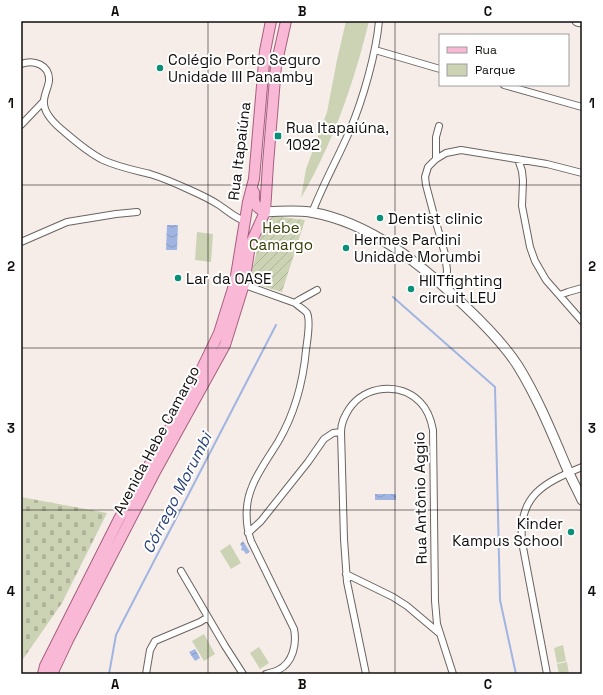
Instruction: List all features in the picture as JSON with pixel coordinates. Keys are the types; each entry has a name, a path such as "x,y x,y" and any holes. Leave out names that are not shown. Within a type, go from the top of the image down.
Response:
{"main road":[{"name":"Rua Itapaiúna","path":"246,218 248,202 254,179 265,51 271,21"},
{"name":"Rua Itapaiúna","path":"265,212 276,66 286,21"},
{"path":"577,21 582,22"},
{"path":"260,98 262,106 272,111"},
{"path":"254,179 254,204 257,208 265,212 291,211 312,213 348,224 372,234 389,243 446,287 485,325 517,365 544,413 582,500"},
{"path":"267,197 268,201 272,204 291,211"},
{"name":"Avenida Hebe Camargo","path":"52,674 156,470 225,345 250,245 265,212"},
{"name":"Avenida Hebe Camargo","path":"43,674 45,666 119,519 192,389 219,333 240,283 246,218"}],"street":[{"path":"312,213 356,114 378,39 379,21"},
{"path":"375,50 439,69"},
{"path":"21,64 27,62 40,64 48,73 48,86 43,102 21,124"},
{"path":"508,86 582,107"},
{"path":"43,102 52,120 86,150 104,160 167,180 191,190 219,205 236,218 246,218"},
{"path":"436,159 436,137 439,126"},
{"path":"446,287 447,270 445,254 425,177 428,167 436,159 446,153 461,150 547,164 582,173"},
{"path":"518,159 524,180 522,206 530,247 535,261 546,280 582,321"},
{"path":"21,242 68,222 100,216 137,212"},
{"path":"240,283 295,303 307,313 308,321 303,378 298,398 286,428 251,487 246,510 248,534 294,629 295,635 292,656 278,670 266,674"},
{"path":"560,295 582,288"},
{"path":"295,303 317,290"},
{"name":"Rua Antônio Aggio","path":"366,674 346,574 343,531 341,432 344,417 353,402 359,397 373,390 387,389 405,392 419,401 427,410 433,430 435,601 437,624 453,674"},
{"path":"248,534 261,521 308,462 324,439 333,433 341,432"},
{"path":"547,674 522,542 521,528 525,508 544,485 582,467"},
{"path":"181,571 243,674"},
{"path":"346,574 393,597 440,633"},
{"path":"146,674 150,650 158,639 200,622 208,617"}],"green space":[{"path":"346,21 369,21 357,67 333,134 301,198 306,169 327,112"},
{"name":"Hebe Camargo","path":"273,216 305,220 282,292 249,282 264,224"},
{"path":"197,232 213,234 211,262 195,260"},
{"path":"21,497 107,513 62,603 21,662"},
{"path":"230,544 241,563 231,569 220,551"},
{"path":"204,634 215,654 204,661 192,641"},
{"path":"563,645 566,661 557,663 554,648"},
{"path":"259,647 269,663 260,669 250,653"},
{"path":"567,662 569,674 559,674 557,664"}],"water":[{"path":"167,225 178,225 177,250 166,250"},
{"path":"375,494 396,494 396,500 375,500"},
{"path":"243,541 250,552 246,554 241,550 242,547 240,544"},
{"path":"195,649 200,658 195,661 189,652"}],"waterway":[{"path":"393,297 495,387 500,600 516,674"},
{"name":"Córrego Morumbi","path":"109,674 116,635 276,325"}],"place":[{"name":"Colégio Porto Seguro Unidade III Panamby","path":"160,68"},
{"name":"Rua Itapaiúna, 1092","path":"278,136"},
{"name":"Dentist clinic","path":"380,218"},
{"name":"Hermes Pardini Unidade Morumbi","path":"346,248"},
{"name":"Lar da OASE","path":"178,278"},
{"name":"HIITfighting circuit LEU","path":"411,289"},
{"name":"Kinder Kampus School","path":"571,532"}]}
